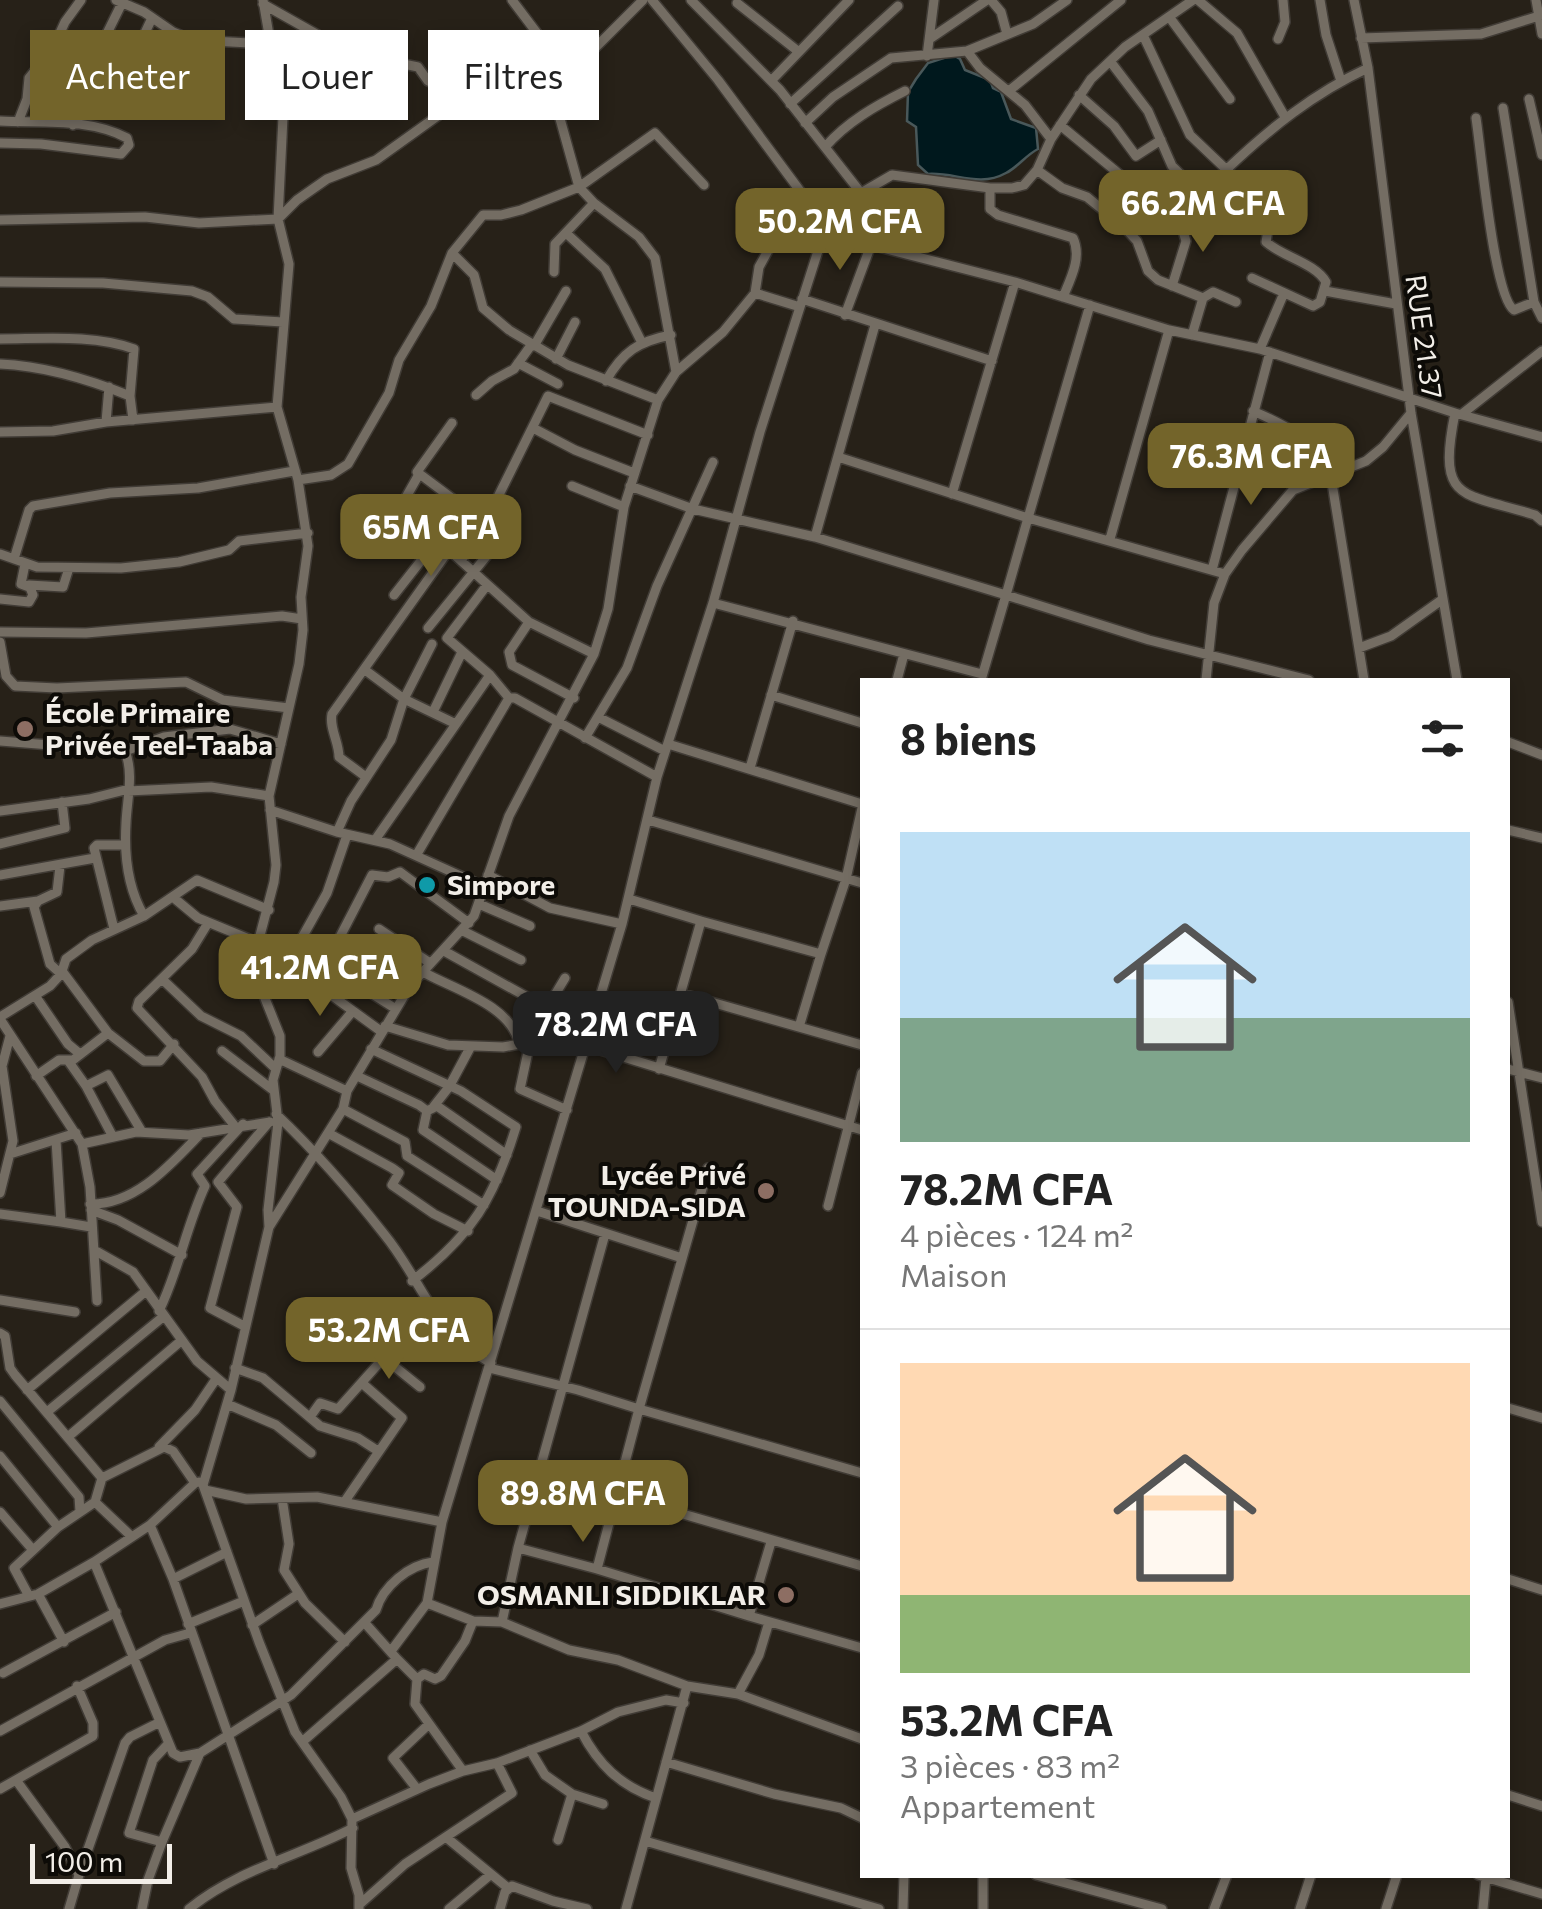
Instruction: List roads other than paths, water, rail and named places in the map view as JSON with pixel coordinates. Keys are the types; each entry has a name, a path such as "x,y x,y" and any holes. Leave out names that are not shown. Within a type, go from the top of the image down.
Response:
{"street":[{"path":"18,122 27,99 29,78 82,0"},
{"path":"512,0 535,30"},
{"path":"599,44 643,0"},
{"path":"652,0 718,80 826,226 871,245 1015,282 1169,330 1265,351 1542,437"},
{"path":"692,0 771,81 860,194"},
{"path":"771,81 849,0"},
{"path":"927,56 934,0"},
{"path":"931,38 989,0 1001,12 1007,34"},
{"path":"805,123 833,97 890,58 967,51 1048,16 1067,0"},
{"path":"1010,90 1121,0"},
{"path":"302,1742 394,1655 428,1603 442,1522 622,924 657,777 826,226 876,182 899,175 990,188 1024,184 1037,170 1050,139 1080,94 1110,61 1196,0 1238,34 1285,117"},
{"path":"1278,39 1286,22 1283,0"},
{"path":"1320,0 1341,81"},
{"name":"RUE 21.37","path":"1354,0 1368,68 1411,412 1457,678"},
{"path":"1536,0 1542,34"},
{"path":"106,30 119,2 192,40 245,43"},
{"path":"263,2 268,30"},
{"path":"263,2 350,53 418,66 428,81"},
{"path":"737,3 799,52"},
{"path":"790,104 898,6"},
{"path":"1361,38 1481,34 1540,15"},
{"path":"146,30 152,18"},
{"path":"1170,18 1230,99"},
{"path":"1143,35 1190,135 1271,212 1265,236 1269,245 1318,272 1326,282 1325,291 1320,302 1312,306 1252,278"},
{"path":"967,51 980,68 1010,90 1050,139"},
{"path":"1110,61 1148,111 1172,166 1218,211"},
{"path":"1226,170 1285,117 1368,68"},
{"path":"824,147 874,106 904,91"},
{"path":"1080,94 1114,126 1136,156 1162,140"},
{"path":"1529,99 1542,154"},
{"path":"1503,108 1534,302 1542,318"},
{"path":"1476,118 1496,262 1506,304 1514,310 1534,302"},
{"path":"74,124 75,120"},
{"path":"0,1604 34,1595 94,1562 150,1525 201,1484 231,1390 269,1227 273,1090 280,1036 253,970 276,865 269,796 301,652 300,597 308,533 278,407 289,264 278,219 282,120"},
{"path":"0,220 145,216 199,223 278,219 338,173 376,160 432,120"},
{"path":"560,120 579,187 650,250 676,372"},
{"path":"0,122 74,124 121,134 129,140 128,149 121,154 0,143"},
{"path":"1060,125 1181,225 1185,232 1184,252 1172,286"},
{"path":"14,559 28,510 34,506 110,493 198,488 342,471 390,393 399,360 431,306 452,253 483,215 501,216 579,187 655,133 704,185"},
{"path":"1037,170 1058,186 1094,202 1124,227 1137,241 1148,272 1203,298"},
{"path":"990,188 990,209 998,215 1073,238 1077,244 1074,272 1063,296"},
{"path":"554,272 557,263 553,248 594,203"},
{"path":"566,233 605,268 642,342"},
{"path":"269,1227 344,1109 347,1091 410,986 466,927 479,904 508,816 594,654 608,609 624,507 658,400 676,372 724,332 755,293 755,278 776,236"},
{"path":"845,314 871,245"},
{"path":"452,253 474,275 483,308 533,345 658,400"},
{"path":"0,282 102,283 192,291 208,297 234,319 282,322"},
{"path":"952,494 1015,282"},
{"path":"1325,291 1396,304"},
{"path":"476,395 518,364 566,292"},
{"path":"1192,335 1203,298 1213,292 1236,302"},
{"path":"755,293 845,314 992,362"},
{"path":"1212,570 1265,351 1284,293"},
{"path":"713,602 793,621 982,677 1090,305"},
{"path":"556,358 576,322"},
{"path":"815,537 875,325"},
{"path":"1110,540 1169,330"},
{"path":"606,380 622,355 642,342 671,336"},
{"path":"0,339 121,344 134,349 130,396 133,420"},
{"path":"1542,352 1458,413 1448,466 1454,483 1478,499 1542,520"},
{"path":"0,364 41,368 130,396"},
{"path":"518,364 558,384"},
{"path":"106,422 108,387"},
{"path":"461,560 485,523 548,396 648,435"},
{"path":"0,432 52,431 106,422 278,407"},
{"path":"1253,411 1293,428 1324,457 1331,476 1364,678"},
{"path":"1206,678 1214,603 1225,574 1264,522 1293,490 1366,460 1411,412"},
{"path":"452,423 418,468 418,476 401,506 529,622 594,654"},
{"path":"533,428 574,450 634,473"},
{"path":"838,457 1028,518 1225,574"},
{"path":"585,738 626,668 713,462"},
{"path":"418,476 485,523"},
{"path":"572,486 624,507"},
{"path":"630,486 693,508 815,537 1149,640 1301,678"},
{"path":"428,628 511,526"},
{"path":"0,554 25,564 69,568 178,562 229,550 238,541 308,533"},
{"path":"394,595 438,539"},
{"path":"366,776 341,761 330,719 449,550"},
{"path":"0,599 29,602 33,596 21,584 25,564"},
{"path":"29,588 32,583 63,587 69,568"},
{"path":"487,585 447,635 462,652 490,675 509,698 657,777"},
{"path":"1359,648 1391,636 1443,599"},
{"path":"289,708 231,702 186,682 58,688 15,686 6,676 0,636 274,617 302,619"},
{"path":"750,768 793,621"},
{"path":"529,622 509,652 512,665 574,698"},
{"path":"174,898 187,912 208,923 259,944 294,952 326,893 342,834 366,776 390,740 404,698 432,644"},
{"path":"434,712 462,652"},
{"path":"898,678 904,654"},
{"path":"365,670 404,698 456,724"},
{"path":"375,840 490,675"},
{"path":"770,695 860,721"},
{"path":"417,854 509,698"},
{"path":"598,717 666,748 750,768 860,805"},
{"path":"0,741 125,751 164,736 230,729 281,744"},
{"path":"1510,743 1542,755"},
{"path":"125,751 129,790 124,845 130,884 144,916"},
{"path":"0,811 129,790 211,787 269,796"},
{"path":"0,844 66,828 62,802"},
{"path":"270,810 417,854 485,887"},
{"path":"799,1027 846,879 860,815"},
{"path":"648,820 860,882"},
{"path":"1510,830 1542,838"},
{"path":"114,929 95,858 96,845 124,845"},
{"path":"0,874 95,858"},
{"path":"0,906 38,901 56,892 60,866"},
{"path":"315,984 372,874 388,877 400,872 466,927 521,960"},
{"path":"488,875 550,908 622,924"},
{"path":"97,1300 82,1144 0,1018 36,997 62,972 66,959 92,940 144,916 197,880 269,910"},
{"path":"629,899 821,954"},
{"path":"38,901 34,906 38,932 50,964 62,972 108,1033 144,1061 160,1061 174,1044"},
{"path":"479,904 530,926"},
{"path":"660,1069 701,921"},
{"path":"208,923 192,949 138,1001 137,1008 174,1044 202,1077 215,1102 239,1125"},
{"path":"378,929 426,968 512,1025 519,1042"},
{"path":"356,950 410,986"},
{"path":"444,950 546,1008 564,978"},
{"path":"294,968 352,1012 384,1029 428,1041 470,1046 503,1047 519,1042 529,1046 520,1089 567,1110"},
{"path":"163,980 190,1007 278,1064 347,1091"},
{"path":"350,980 396,1009"},
{"path":"682,994 860,1044"},
{"path":"36,997 61,1036 80,1054"},
{"path":"318,1052 352,1012"},
{"path":"1510,1015 1542,1222"},
{"path":"69,1062 108,1033"},
{"path":"0,1193 12,1124 2,1060 10,1036"},
{"path":"584,1045 860,1129"},
{"path":"470,1046 422,1130 496,1180"},
{"path":"370,1049 460,1091 516,1126 496,1180 468,1231 454,1248 412,1281"},
{"path":"222,1052 273,1090"},
{"path":"36,1076 59,1060 69,1062 113,1137"},
{"path":"1510,1069 1542,1078"},
{"path":"86,1086 108,1075 142,1132"},
{"path":"357,1076 431,1109 507,1155"},
{"path":"828,1206 860,1080"},
{"path":"344,1109 405,1142 407,1155 484,1205"},
{"path":"244,1326 210,1310 238,1206 218,1182 274,1119"},
{"path":"82,1144 142,1132 201,1133 274,1119 316,1152 386,1236 430,1306 463,1346 490,1366 860,1472"},
{"path":"47,1412 161,1314 192,1214 205,1186 197,1174 239,1125"},
{"path":"91,1207 110,1204 138,1191 201,1133"},
{"path":"328,1133 392,1168 398,1174 392,1185 434,1214 468,1231"},
{"path":"6,1155 76,1134"},
{"path":"56,1140 61,1222"},
{"path":"597,1568 708,1168"},
{"path":"91,1207 182,1255"},
{"path":"536,1212 682,1258"},
{"path":"0,1214 91,1227"},
{"path":"502,1622 518,1548 605,1234"},
{"path":"94,1250 134,1272 182,1340 216,1380 231,1390"},
{"path":"28,1390 146,1291"},
{"path":"0,1300 75,1312"},
{"path":"310,1417 320,1404 338,1409 430,1306"},
{"path":"0,1333 5,1336 10,1368 102,1478"},
{"path":"68,1436 182,1340"},
{"path":"384,1358 420,1387"},
{"path":"235,1368 241,1373 255,1372 320,1426 358,1438 378,1452"},
{"path":"64,1642 14,1568 58,1527 95,1502 102,1478 157,1449 195,1410 216,1380"},
{"path":"345,1501 402,1418 363,1384"},
{"path":"0,1402 79,1497 80,1512"},
{"path":"227,1404 276,1425 311,1453"},
{"path":"1510,1409 1542,1418"},
{"path":"157,1449 173,1451 201,1484 282,1702 302,1742 341,1797 352,1824 350,1868 359,1907"},
{"path":"0,1456 58,1527"},
{"path":"201,1484 246,1499 317,1497 442,1522"},
{"path":"619,1490 770,1542 860,1565"},
{"path":"282,1498 289,1544 284,1570 298,1594 344,1642"},
{"path":"95,1502 131,1536"},
{"path":"0,1512 33,1550"},
{"path":"150,1525 173,1579 274,1864"},
{"path":"749,1616 770,1542"},
{"path":"518,1548 860,1647"},
{"path":"173,1579 227,1552"},
{"path":"94,1562 158,1722 172,1753 180,1758 200,1753 282,1702 364,1622 403,1573 433,1562"},
{"path":"1510,1580 1542,1590"},
{"path":"252,1625 298,1594"},
{"path":"0,1732 77,1686 244,1601"},
{"path":"428,1603 473,1621 502,1622 569,1650 618,1660 687,1686 738,1694 860,1738"},
{"path":"2,1673 116,1612"},
{"path":"463,1771 416,1704 418,1679 424,1674 435,1679 440,1676 465,1641 473,1621"},
{"path":"364,1622 418,1679"},
{"path":"738,1694 759,1655 769,1622"},
{"path":"0,1788 93,1736 92,1723 77,1686"},
{"path":"626,1909 687,1686"},
{"path":"189,1909 224,1882 274,1864 417,1789 463,1771 498,1763 635,1707 670,1700 684,1703"},
{"path":"69,1909 125,1744 130,1737 158,1722"},
{"path":"417,1789 393,1758 429,1724"},
{"path":"581,1730 598,1758 621,1783 656,1798"},
{"path":"162,1842 128,1833 152,1760 168,1744"},
{"path":"530,1750 544,1775 572,1794 603,1804"},
{"path":"142,1909 162,1842 200,1753"},
{"path":"666,1762 774,1794 841,1808 860,1817"},
{"path":"359,1907 405,1864 512,1794 498,1763"},
{"path":"16,1780 65,1847 79,1875"},
{"path":"558,1840 572,1794"},
{"path":"1510,1796 1542,1806"},
{"path":"447,1838 508,1888 526,1889 587,1909"},
{"path":"645,1842 879,1909"},
{"path":"449,1909 490,1875"},
{"path":"903,1909 904,1878"},
{"path":"983,1878 983,1909"},
{"path":"1047,1878 1162,1909"},
{"path":"1214,1909 1226,1878"},
{"path":"1300,1909 1310,1878"},
{"path":"1386,1909 1396,1878"},
{"path":"1482,1878 1483,1909"},
{"path":"1489,1878 1542,1894"},
{"path":"500,1909 508,1888"}],"water":[{"path":"953,55 965,70 990,80 993,88 1001,92 1011,119 1036,128 1038,149 996,177 928,174 918,165 916,127 907,121 908,92 928,63"}],"place":[{"name":"École Primaire Privée Teel-Taaba","path":"25,729"},
{"name":"Simpore","path":"427,885"},
{"name":"Lycée Privé TOUNDA-SIDA","path":"766,1191"},
{"name":"OSMANLI SIDDIKLAR","path":"786,1595"}]}
